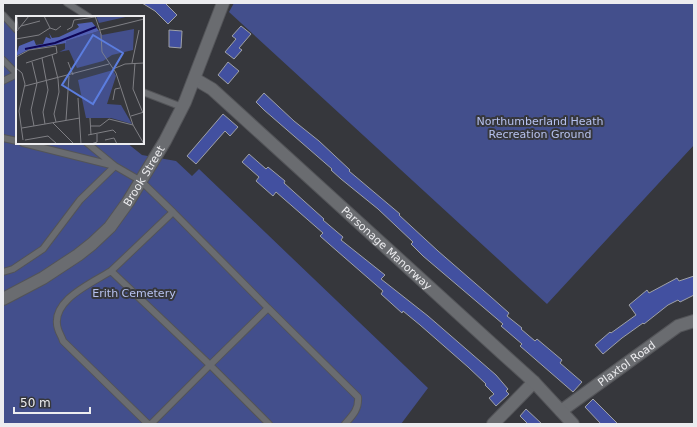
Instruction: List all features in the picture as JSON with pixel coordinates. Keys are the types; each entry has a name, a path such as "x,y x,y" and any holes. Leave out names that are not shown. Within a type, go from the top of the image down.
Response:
{"street":[{"name":"Brook Street","path":"3,300 43,278 92,244 110,227 128,202 165,142 195,79 220,5"},
{"name":"Parsonage Manorway","path":"195,79 212,89 534,382 573,424"},
{"name":"Plaxtol Road","path":"561,411 678,326 694,321"},
{"path":"493,424 534,382"}],"lane":[{"path":"66,3 87,16"},
{"path":"3,15 16,29"},
{"path":"3,60 16,73"},
{"path":"3,81 16,74"},
{"path":"144,92 182,107"},
{"path":"3,138 16,142"},
{"path":"27,144 115,166"},
{"path":"88,144 115,166 141,181 358,397 358,406 345,424"},
{"path":"3,272 13,270 43,249 80,200 115,166"},
{"path":"173,212 111,271 74,294 62,305 57,319 57,329 63,341 149,424 268,308"},
{"path":"111,271 210,365 269,424"}],"green space":[{"name":"Northumberland Heath Recreation Ground","path":"234,3 694,3 694,145 547,304 229,12"},
{"name":"Erith Cemetery","path":"3,20 16,33 16,144 128,144 142,155 176,161 192,176 199,169 428,388 401,424 3,424"}],"building":[{"path":"142,3 165,3 177,15 168,24 155,11"},
{"path":"241,26 251,34 239,48 242,50 234,59 225,52 236,39 232,36"},
{"path":"169,30 182,31 181,48 169,47"},
{"path":"228,62 239,71 228,84 218,75"},
{"path":"264,93 294,121 319,141 350,170 349,171 400,214 399,215 438,251 509,313 507,316 522,328 521,329 535,341 537,339 562,360 560,363 582,382 573,392 520,346 522,344 501,326 503,324 423,256 411,244 413,242 378,209 341,179 331,170 332,169 264,110 256,102"},
{"path":"223,114 238,127 230,136 225,131 196,164 187,156"},
{"path":"249,154 266,169 268,167 285,181 284,183 343,237 341,240 385,275 381,279 428,316 496,375 508,389 506,391 509,394 496,406 489,398 494,394 468,367 420,325 403,311 402,313 381,294 383,291 320,236 323,233 276,192 273,196 256,181 259,177 242,162"},
{"path":"694,276 694,295 680,302 678,300 668,305 644,324 643,323 622,338 603,354 595,345 610,332 611,333 636,315 629,305 647,290 649,293 677,278 679,281"},
{"path":"593,399 618,424 601,424 585,407"},
{"path":"526,409 542,424 528,424 520,416"}]}
